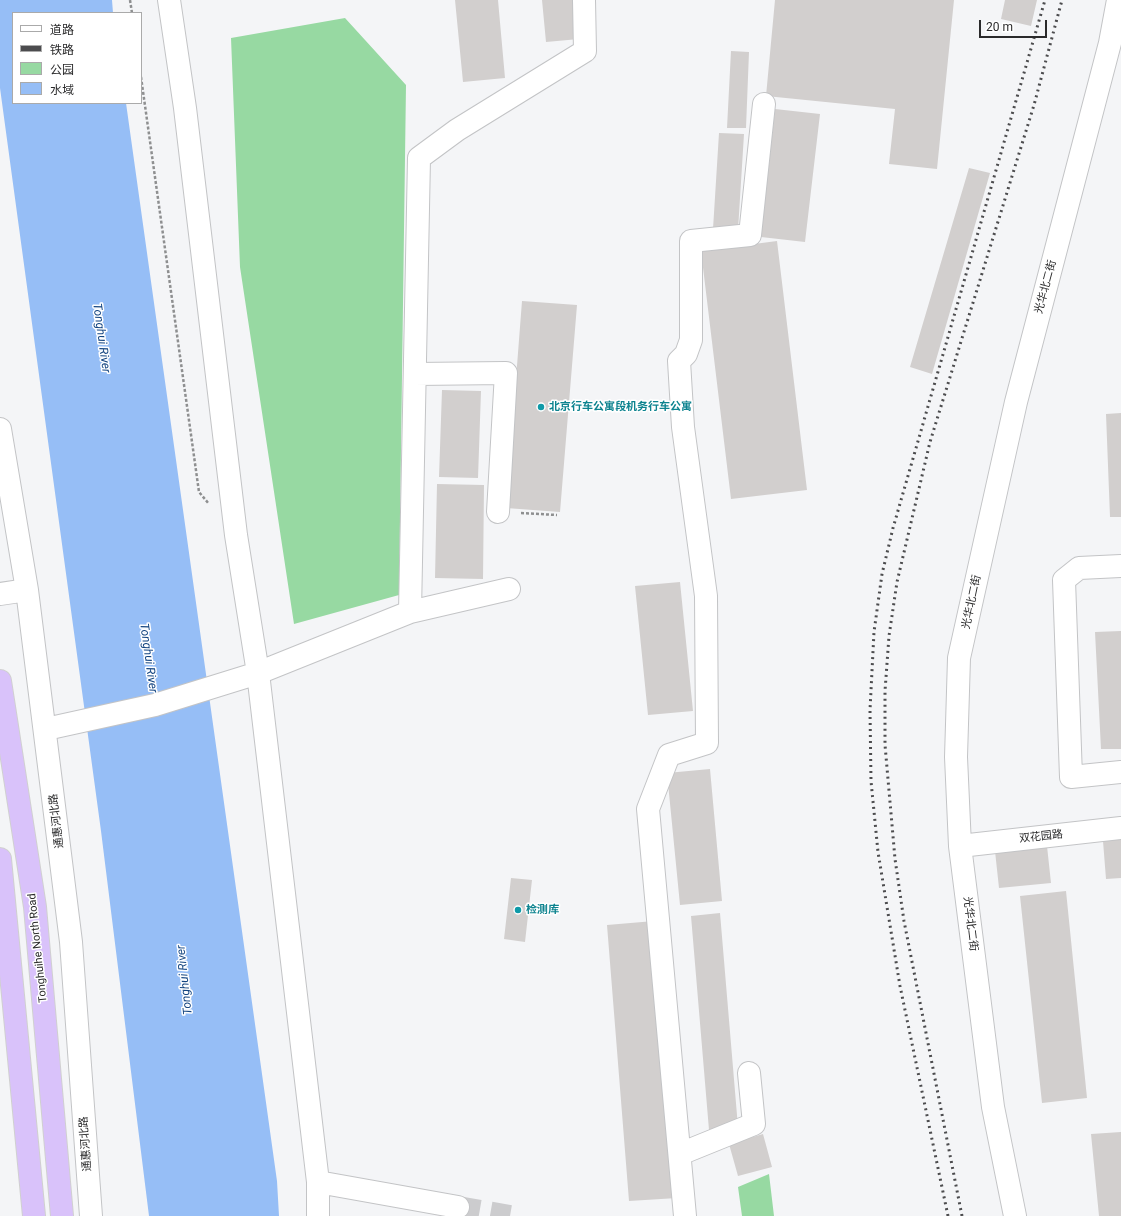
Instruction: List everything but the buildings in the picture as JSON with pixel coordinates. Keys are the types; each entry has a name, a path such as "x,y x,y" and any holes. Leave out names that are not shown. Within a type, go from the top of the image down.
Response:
{"highway":[{"name":"Tonghuihe North Road","path":"0,681 35,907 62,1216"},
{"path":"0,859 34,1216"}],"street":[{"path":"169,0 186,116 236,535 258,673 318,1182 318,1216"},
{"path":"410,612 419,158 457,130 585,52 584,0"},
{"name":"光华北二街","path":"1015,1216 993,1107 960,846 956,757 959,658 1016,402 1108,51 1118,0"},
{"path":"685,1216 648,809 669,755 707,743 706,596 683,427 679,362 686,354 692,340 691,240 750,235 764,104"},
{"path":"415,374 506,373 498,512"},
{"name":"通惠河北路","path":"0,428 28,590 71,942 91,1216"},
{"path":"1121,566 1079,568 1064,580 1072,777 1121,772"},
{"path":"46,729 155,705 258,673 410,612 509,589"},
{"path":"0,594 28,590"},
{"name":"双花园路","path":"960,846 1121,828"},
{"path":"680,1154 754,1124 749,1073"},
{"path":"318,1182 458,1207"}],"path":[{"path":"130,0 132,12"},
{"path":"142,84 199,492 212,508"},
{"path":"498,512 557,515"}],"green space":[{"path":"345,18 406,85 399,595 294,624 240,267 231,38"},
{"path":"769,1174 774,1216 742,1216 738,1187"}],"water":[{"name":"Tonghui River","path":"0,0 112,0 113,12 12,12 12,104 126,104 277,1181 279,1216 149,1216 101,831 0,88"}],"tunnel":[{"path":"458,1207 510,1216"}],"railway":[{"path":"948,1216 900,986 878,852 871,781 870,710 874,632 882,574 893,528 1045,0"},
{"path":"962,1216 904,921 895,859 885,745 885,691 889,636 897,582 930,442 1034,105 1062,0"}],"place":[{"name":"北京行车公寓段机务行车公寓","path":"541,407"},
{"name":"检测库","path":"518,910"}]}
